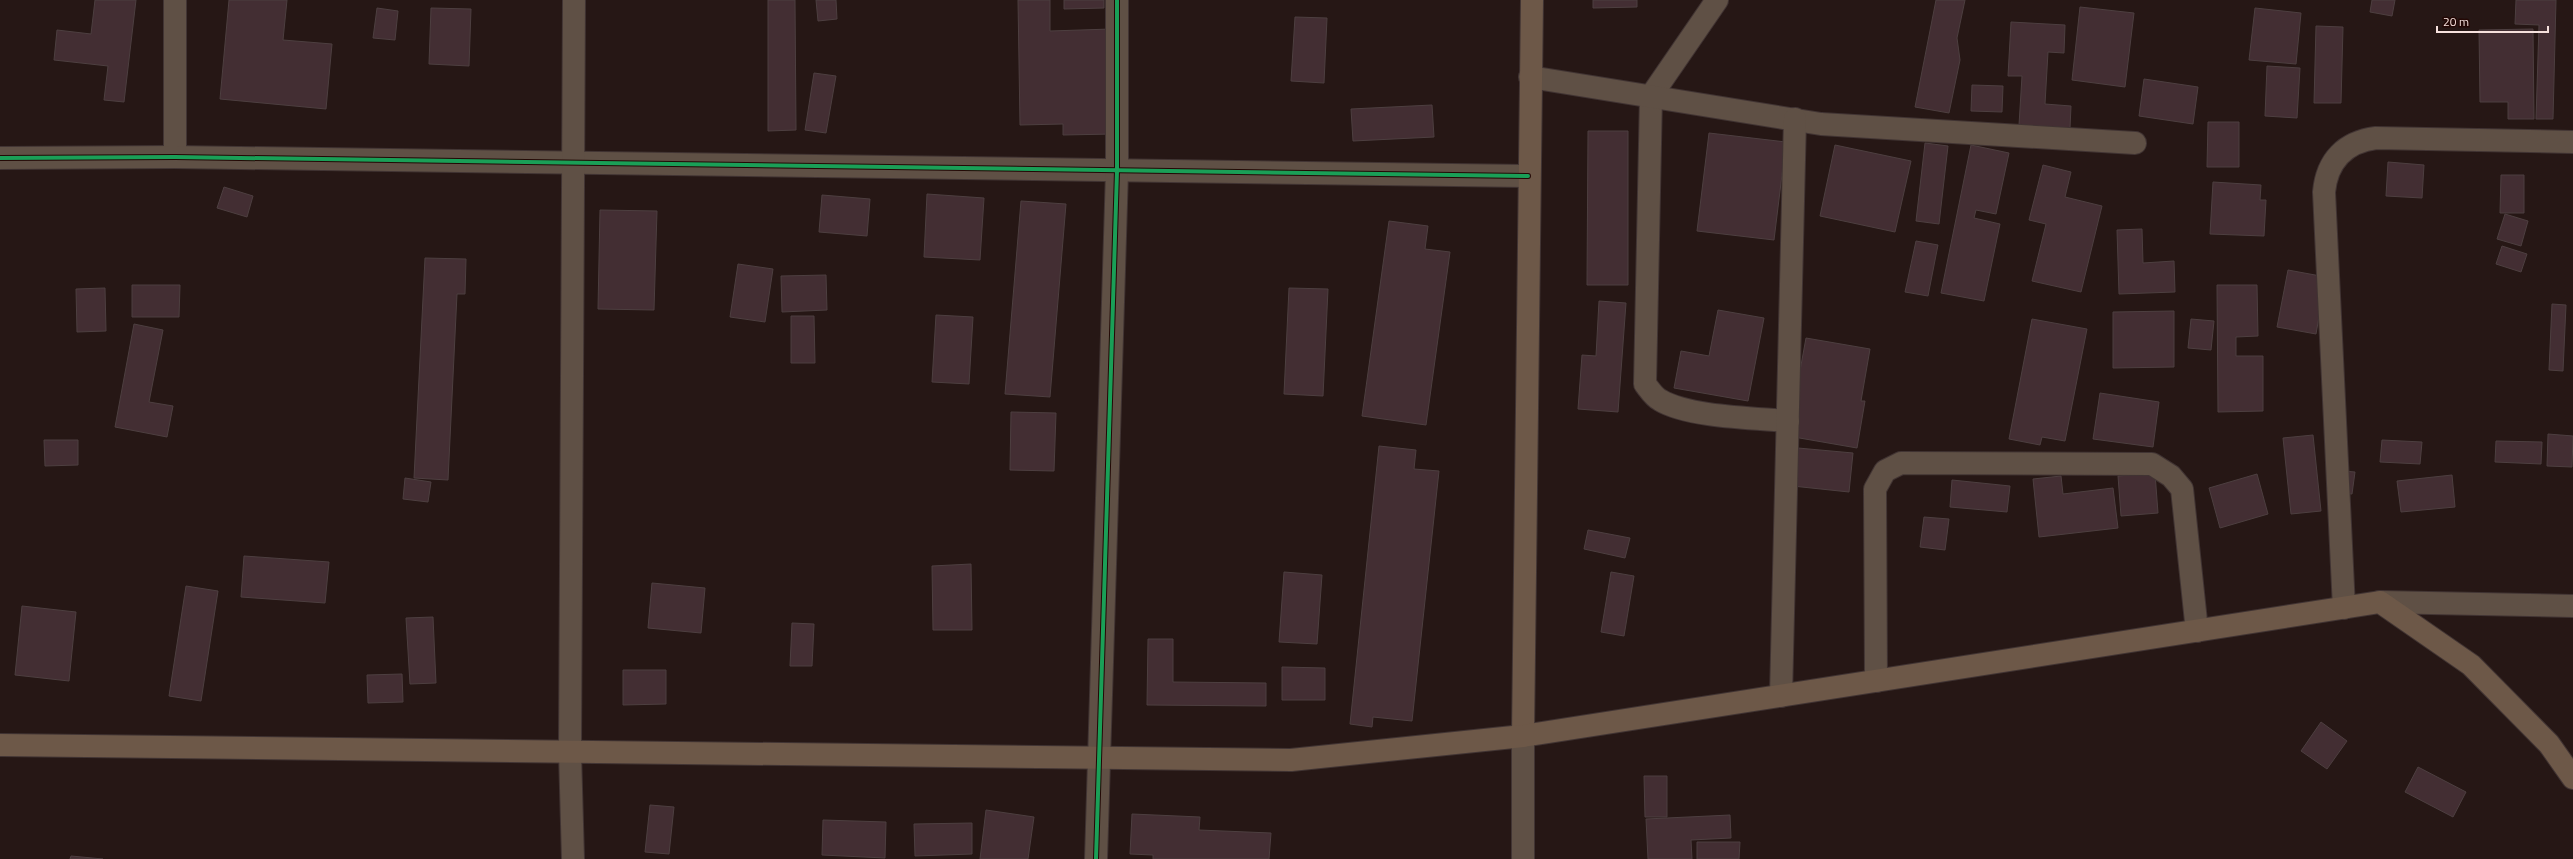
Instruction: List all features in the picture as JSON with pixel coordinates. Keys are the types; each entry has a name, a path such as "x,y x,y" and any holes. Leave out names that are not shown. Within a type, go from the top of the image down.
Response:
{"main road":[{"path":"1523,736 1528,176 1532,0"},
{"path":"0,746 1291,760 1523,736 2380,602 2471,665 2549,744 2573,778"}],"street":[{"path":"175,0 175,157"},
{"path":"573,859 570,753 574,0"},
{"path":"1096,859 1101,759 1117,170 1117,0"},
{"path":"1717,0 1651,96 1645,384 1659,400 1680,408 1706,413 1788,421"},
{"path":"1530,77 1821,124 2135,143"},
{"path":"1781,696 1795,120"},
{"path":"2344,608 2324,192 2325,176 2332,162 2342,151 2353,144 2376,138 2573,142"},
{"path":"0,158 175,157 1528,176"},
{"path":"1876,681 1875,489 1885,471 1901,464 2152,464 2171,476 2182,489 2197,631"},
{"path":"2380,602 2573,606"},
{"path":"1523,736 1523,859"}],"building":[{"path":"95,0 136,0 124,102 104,100 108,66 54,60 57,30 91,34"},
{"path":"229,0 287,0 283,40 332,44 326,109 220,99"},
{"path":"768,0 795,0 796,130 768,131"},
{"path":"816,0 836,0 837,19 818,21"},
{"path":"1018,0 1050,0 1050,31 1111,29 1113,134 1063,135 1063,124 1020,125"},
{"path":"1064,0 1104,0 1104,8 1064,9"},
{"path":"1593,0 1637,0 1637,7 1593,8"},
{"path":"1936,0 1965,0 1957,38 1960,60 1949,113 1915,107"},
{"path":"2372,0 2395,0 2392,16 2370,12"},
{"path":"2516,0 2556,0 2553,119 2536,119 2539,25 2515,24"},
{"path":"2080,7 2134,13 2125,87 2072,80"},
{"path":"377,8 398,11 395,40 373,38"},
{"path":"431,8 471,9 469,66 429,64"},
{"path":"2255,8 2301,13 2296,64 2249,60"},
{"path":"1295,17 1327,18 1324,83 1291,81"},
{"path":"2011,22 2065,25 2064,53 2048,52 2045,104 2071,106 2070,128 2019,125 2022,76 2008,76"},
{"path":"2316,26 2343,27 2341,103 2314,103"},
{"path":"2533,29 2534,119 2508,119 2508,102 2480,102 2479,30"},
{"path":"2267,66 2300,68 2297,118 2265,116"},
{"path":"814,73 836,76 826,133 805,130"},
{"path":"2144,79 2198,87 2193,124 2139,116"},
{"path":"1972,85 2003,86 2002,112 1971,111"},
{"path":"1432,105 1434,137 1353,141 1351,109"},
{"path":"2208,122 2239,122 2239,167 2207,167"},
{"path":"1588,131 1628,131 1628,285 1587,285"},
{"path":"1709,133 1786,142 1774,240 1697,231"},
{"path":"1925,143 1948,146 1939,224 1916,221"},
{"path":"1835,145 1911,161 1895,232 1820,216"},
{"path":"1971,145 2009,153 1996,214 1976,210 1974,218 2000,224 1984,301 1941,293"},
{"path":"2388,162 2424,165 2422,198 2386,196"},
{"path":"2043,165 2071,172 2065,197 2102,206 2081,292 2032,281 2046,224 2029,220"},
{"path":"2501,175 2524,175 2524,213 2500,213"},
{"path":"2213,182 2261,185 2260,200 2266,200 2264,236 2210,234"},
{"path":"224,187 253,196 247,217 217,208"},
{"path":"927,194 984,198 980,260 924,257"},
{"path":"822,195 870,199 867,236 819,232"},
{"path":"1021,201 1066,204 1050,397 1005,394"},
{"path":"600,210 657,211 654,310 598,309"},
{"path":"2505,214 2528,221 2521,246 2497,239"},
{"path":"1389,221 1428,226 1425,249 1450,252 1426,425 1362,416"},
{"path":"2142,229 2143,263 2174,261 2175,292 2119,294 2117,230"},
{"path":"1916,241 1938,245 1928,296 1905,292"},
{"path":"2502,246 2527,254 2521,272 2496,264"},
{"path":"425,258 466,259 465,294 457,294 448,480 414,478"},
{"path":"738,264 773,269 765,322 730,317"},
{"path":"2288,270 2326,277 2316,334 2277,327"},
{"path":"826,275 827,310 782,312 781,276"},
{"path":"132,285 180,285 179,317 132,317"},
{"path":"2217,285 2257,285 2258,336 2236,337 2236,356 2263,356 2263,411 2218,412"},
{"path":"105,288 106,331 77,332 76,289"},
{"path":"1289,288 1328,289 1323,396 1284,394"},
{"path":"1599,301 1626,303 1618,412 1578,409 1582,355 1596,356"},
{"path":"2552,304 2566,305 2563,371 2549,370"},
{"path":"1718,310 1764,318 1748,401 1674,388 1681,351 1709,356"},
{"path":"2174,311 2174,367 2113,368 2113,312"},
{"path":"936,315 973,317 969,384 932,382"},
{"path":"791,316 814,316 815,363 791,363"},
{"path":"2032,319 2087,329 2065,441 2042,437 2040,445 2009,439"},
{"path":"2191,319 2214,321 2211,350 2188,348"},
{"path":"134,324 163,330 149,402 173,406 167,437 115,427"},
{"path":"1806,338 1870,349 1861,401 1865,401 1857,448 1788,436"},
{"path":"2100,393 2159,402 2153,447 2093,439"},
{"path":"1011,412 1056,413 1054,471 1010,470"},
{"path":"2548,434 2573,436 2572,467 2547,466"},
{"path":"2313,435 2321,511 2291,514 2283,438"},
{"path":"44,440 78,440 78,465 45,466"},
{"path":"2382,440 2422,442 2420,464 2380,462"},
{"path":"2496,441 2542,442 2541,464 2495,462"},
{"path":"1379,446 1416,450 1414,469 1439,471 1412,721 1373,717 1372,727 1350,724"},
{"path":"1787,447 1853,453 1849,492 1783,485"},
{"path":"2331,470 2355,472 2352,494 2328,492"},
{"path":"2155,473 2158,513 2121,516 2118,476"},
{"path":"2257,474 2268,514 2220,528 2209,488"},
{"path":"2452,475 2455,507 2401,512 2397,481"},
{"path":"2061,476 2063,494 2113,488 2118,528 2039,537 2033,479"},
{"path":"405,478 431,482 428,502 403,499"},
{"path":"1952,480 2010,486 2007,512 1950,507"},
{"path":"1924,517 1949,519 1945,550 1920,547"},
{"path":"1588,530 1630,538 1625,558 1584,549"},
{"path":"244,556 329,562 325,603 241,597"},
{"path":"971,564 972,630 933,630 932,566"},
{"path":"1284,572 1322,575 1317,644 1279,642"},
{"path":"1611,572 1634,576 1624,636 1601,632"},
{"path":"652,583 705,588 701,633 648,628"},
{"path":"186,586 218,591 201,701 169,696"},
{"path":"22,606 76,612 69,681 15,675"},
{"path":"433,617 436,683 410,684 406,618"},
{"path":"792,623 814,624 812,666 790,666"},
{"path":"1148,639 1173,639 1173,682 1266,683 1266,706 1147,705"},
{"path":"1282,667 1325,668 1325,700 1282,700"},
{"path":"623,670 666,670 666,704 623,705"},
{"path":"402,674 403,702 368,703 367,675"},
{"path":"2321,722 2347,741 2327,769 2301,751"},
{"path":"2418,767 2466,792 2453,817 2405,792"},
{"path":"1644,776 1667,776 1667,817 1645,817"},
{"path":"650,805 674,807 669,854 645,852"},
{"path":"986,810 1034,817 1028,859 980,859"},
{"path":"1132,814 1200,817 1199,830 1271,833 1269,859 1153,859 1153,855 1130,854"},
{"path":"1730,815 1731,838 1691,840 1692,859 1648,859 1646,819"},
{"path":"823,820 886,822 885,858 822,855"},
{"path":"972,823 972,854 915,856 914,824"},
{"path":"1697,842 1740,842 1739,859 1697,859"},
{"path":"71,856 103,859 70,859"}],"cycle path":[{"path":"1096,859 1117,171 1117,0"},
{"path":"0,158 175,157 1528,176"}]}
